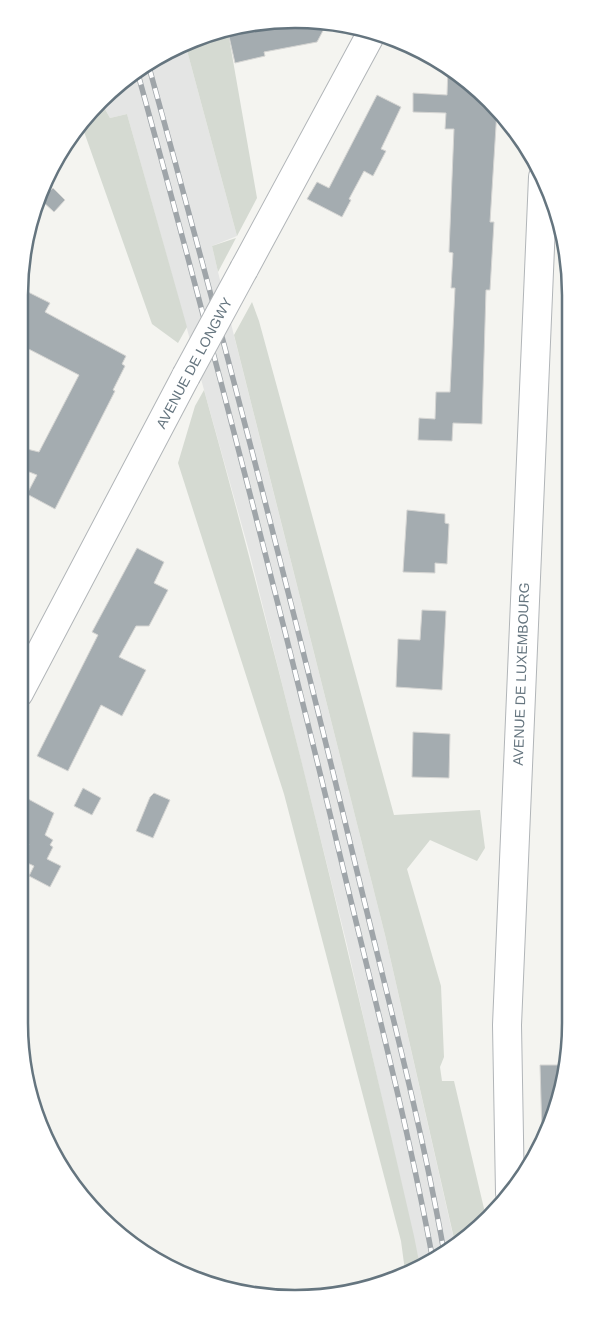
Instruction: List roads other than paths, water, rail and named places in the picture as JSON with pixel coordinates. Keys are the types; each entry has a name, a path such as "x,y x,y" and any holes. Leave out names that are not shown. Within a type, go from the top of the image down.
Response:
{"main road":[{"name":"AVENUE DE LONGWY","path":"28,676 186,376 369,39"},
{"name":"AVENUE DE LUXEMBOURG","path":"509,1182 507,1025 542,194"}],"railway":[{"path":"150,70 203,265 306,664 414,1105 443,1245"},
{"path":"139,78 192,273 295,672 391,1066 431,1252"}]}
